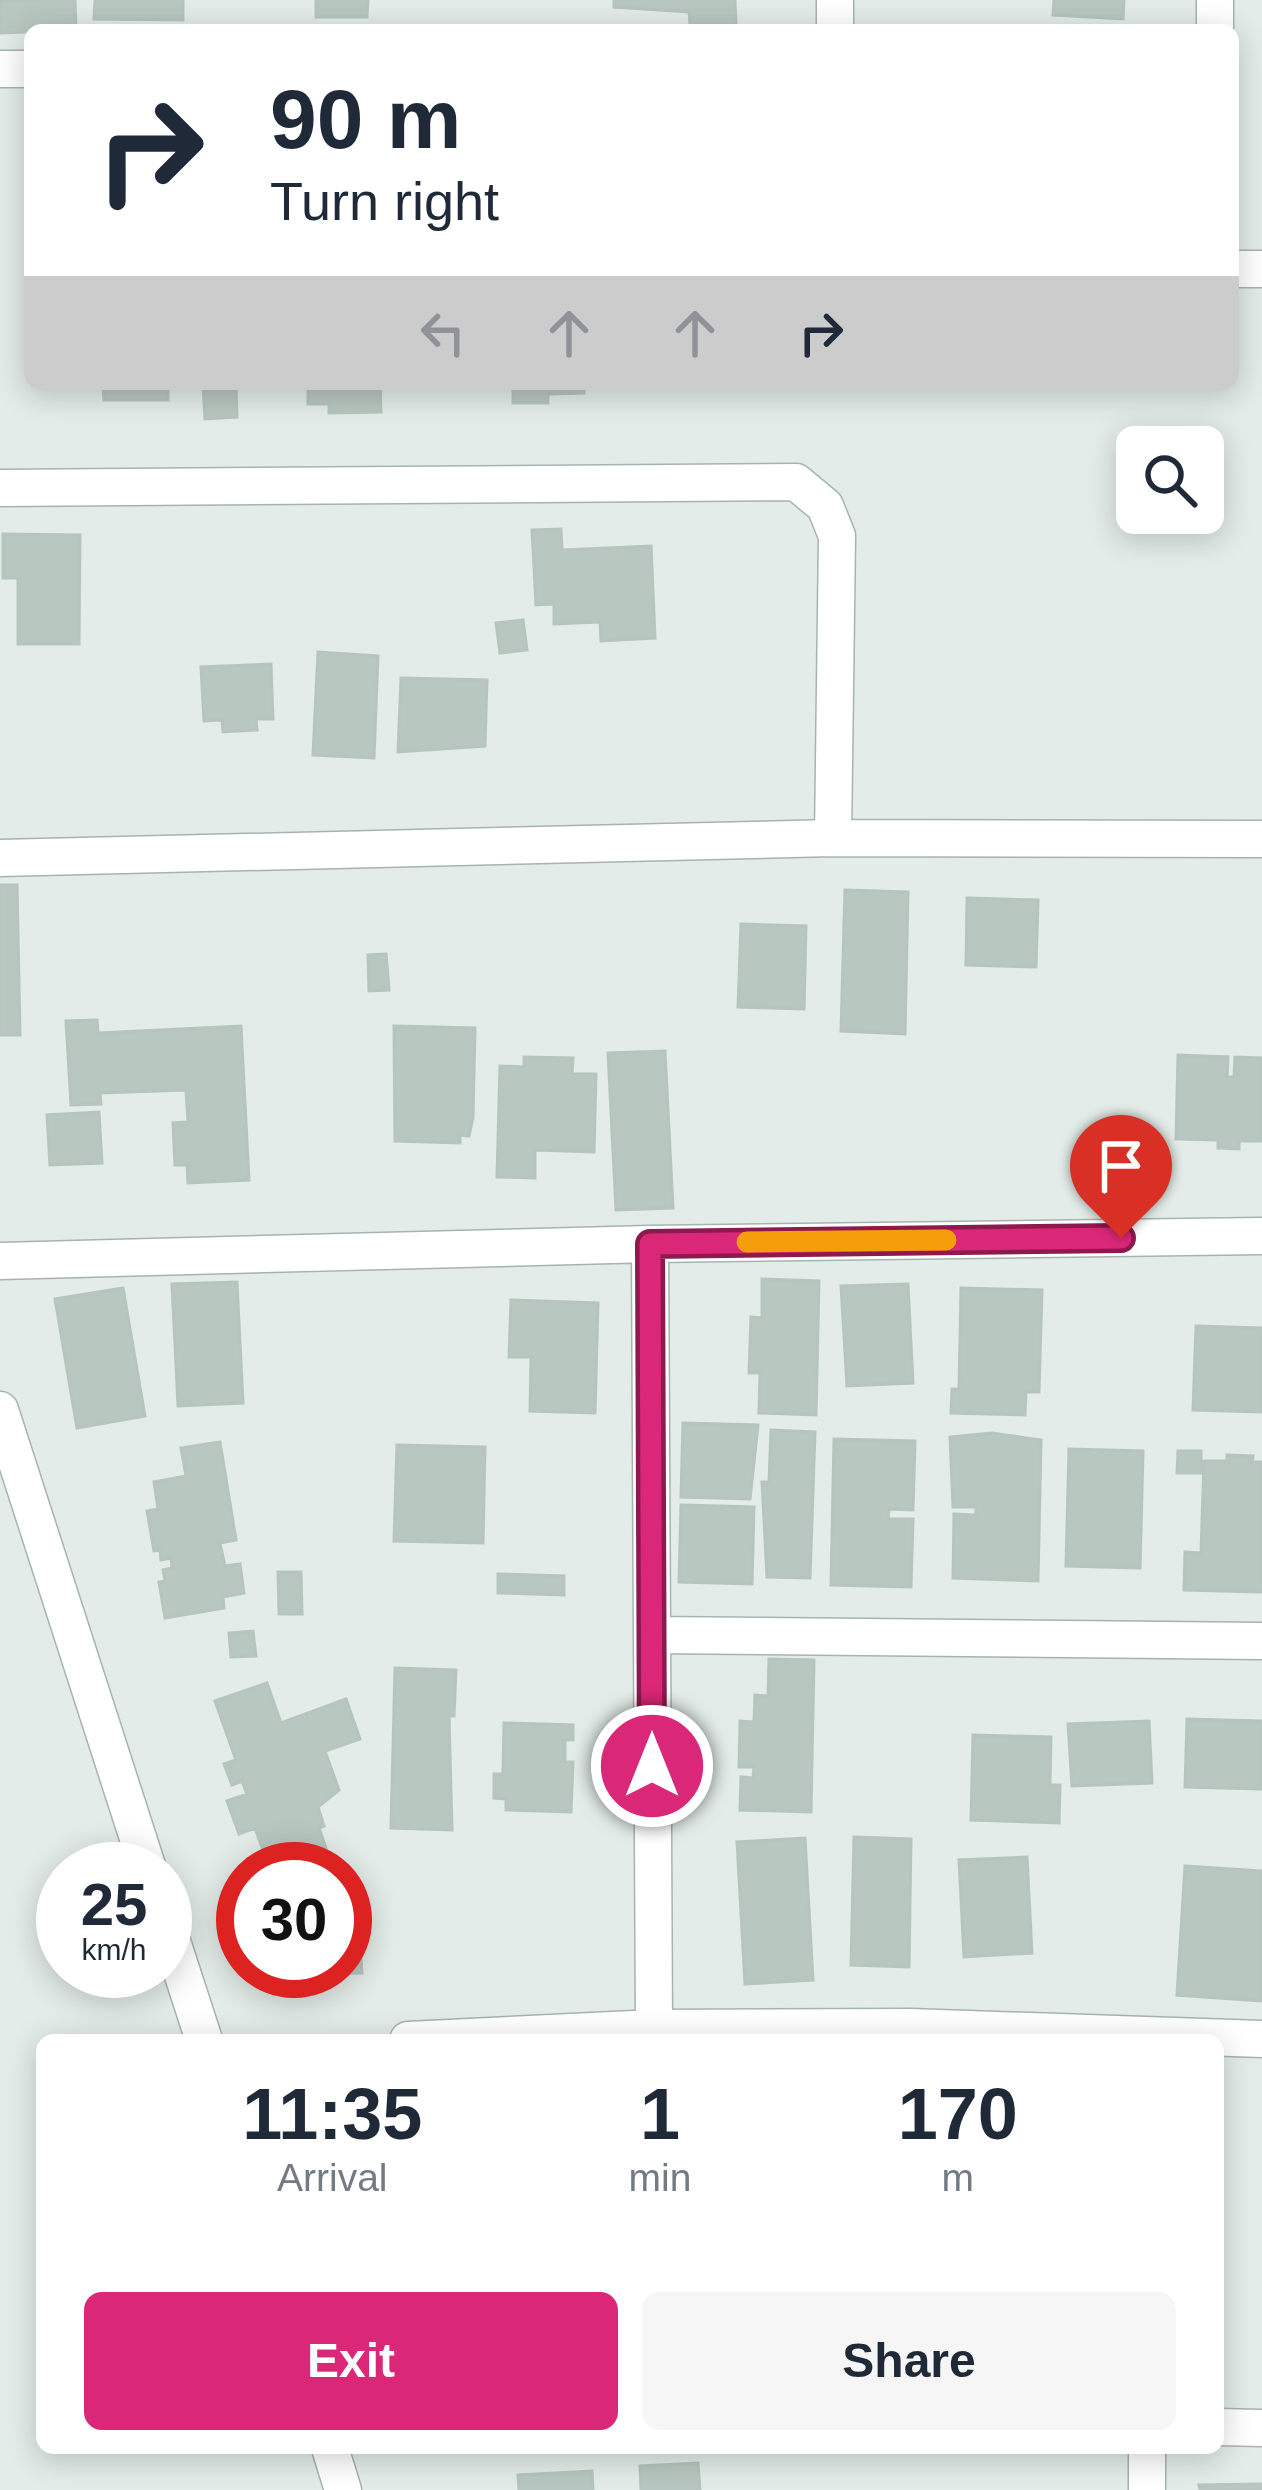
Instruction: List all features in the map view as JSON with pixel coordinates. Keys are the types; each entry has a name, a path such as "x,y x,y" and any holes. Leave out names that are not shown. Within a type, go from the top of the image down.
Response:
{"street":[{"path":"0,488 796,482 825,506 837,536 832,838"},
{"path":"0,858 832,838 1262,839"},
{"path":"0,1261 650,1244 1262,1236"},
{"path":"650,1244 654,2028"},
{"path":"0,1410 139,1842"},
{"path":"652,1635 1262,1641"},
{"path":"190,1998 202,2034"},
{"path":"531,2034 654,2028 910,2027 1047,2034"},
{"path":"1224,2038 1262,2038"},
{"path":"1224,2427 1262,2428"},
{"path":"332,2454 343,2490"},
{"path":"1147,2454 1147,2490"}],"building":[{"path":"0,0 75,0 76,24 24,24 24,32 0,33"},
{"path":"95,0 183,0 183,20 94,19"},
{"path":"316,0 368,0 367,17 316,17"},
{"path":"614,0 735,0 736,24 690,24 689,12 614,7"},
{"path":"1054,0 1124,0 1123,19 1053,15"},
{"path":"103,390 168,390 168,400 104,400"},
{"path":"203,390 236,390 237,417 205,419"},
{"path":"308,390 380,390 381,412 329,413 329,404 308,404"},
{"path":"513,390 584,390 548,394 548,403 513,403"},
{"path":"561,529 562,550 651,546 655,638 601,641 600,622 554,624 554,604 536,605 532,530"},
{"path":"3,534 80,535 79,644 18,644 18,578 3,578"},
{"path":"523,620 527,650 500,653 496,623"},
{"path":"318,652 378,656 374,758 313,755"},
{"path":"271,664 273,719 256,719 257,730 223,732 222,720 204,721 201,667"},
{"path":"401,678 487,680 485,746 398,752"},
{"path":"0,885 17,885 20,1035 0,1035"},
{"path":"845,890 908,892 905,1034 841,1031"},
{"path":"967,898 1038,900 1036,967 966,965"},
{"path":"741,924 806,926 804,1009 738,1007"},
{"path":"386,954 389,990 369,991 368,955"},
{"path":"97,1020 98,1033 241,1026 249,1180 188,1183 187,1165 175,1165 173,1123 188,1122 186,1090 100,1093 101,1104 71,1105 66,1021"},
{"path":"394,1026 475,1028 473,1117 469,1136 460,1135 460,1143 395,1141"},
{"path":"665,1051 673,1208 616,1210 608,1053"},
{"path":"1178,1055 1228,1057 1227,1077 1234,1077 1235,1057 1262,1058 1262,1141 1239,1141 1239,1149 1218,1148 1218,1140 1176,1139"},
{"path":"524,1057 573,1058 572,1074 596,1074 594,1152 535,1150 535,1178 497,1177 500,1066 524,1067"},
{"path":"99,1112 102,1163 50,1165 47,1115"},
{"path":"762,1279 819,1281 816,1415 759,1413 760,1373 749,1373 751,1317 762,1318"},
{"path":"237,1282 243,1403 178,1406 172,1284"},
{"path":"908,1284 913,1383 847,1386 841,1286"},
{"path":"123,1288 145,1416 77,1428 55,1299"},
{"path":"961,1288 1042,1290 1039,1392 1026,1392 1025,1415 951,1413 952,1389 959,1389"},
{"path":"511,1300 598,1303 595,1413 530,1411 531,1357 509,1357"},
{"path":"1196,1326 1262,1328 1262,1412 1193,1410"},
{"path":"683,1423 758,1425 750,1499 681,1497"},
{"path":"771,1430 815,1432 810,1578 767,1577 762,1482 769,1482"},
{"path":"992,1433 1041,1440 1038,1581 953,1578 954,1514 976,1515 976,1507 953,1507 950,1437"},
{"path":"834,1439 915,1441 913,1510 889,1509 888,1519 913,1519 911,1587 831,1585"},
{"path":"220,1442 236,1540 220,1543 225,1566 240,1564 244,1593 223,1597 224,1608 165,1618 159,1582 165,1581 163,1570 172,1568 171,1558 161,1560 160,1550 154,1551 147,1511 158,1509 154,1482 186,1476 181,1448"},
{"path":"397,1445 485,1447 483,1543 394,1541"},
{"path":"1069,1449 1143,1451 1140,1568 1066,1566"},
{"path":"1178,1451 1201,1451 1201,1473 1177,1473"},
{"path":"1227,1455 1253,1456 1252,1462 1262,1462 1262,1592 1184,1590 1185,1552 1201,1553 1204,1461 1227,1461"},
{"path":"681,1505 754,1507 752,1584 679,1582"},
{"path":"278,1572 301,1572 302,1614 279,1614"},
{"path":"498,1574 564,1576 564,1595 498,1593"},
{"path":"253,1631 256,1656 231,1657 229,1633"},
{"path":"769,1659 814,1660 811,1812 740,1810 741,1777 753,1778 754,1767 739,1767 740,1721 754,1722 755,1695 768,1696"},
{"path":"395,1668 456,1670 454,1716 449,1716 452,1830 391,1828"},
{"path":"267,1683 281,1723 346,1699 360,1739 325,1751 339,1790 318,1807 324,1842 260,1842 255,1828 239,1834 227,1801 247,1794 242,1781 232,1785 224,1764 236,1760 215,1701"},
{"path":"1187,1719 1262,1721 1262,1789 1185,1787"},
{"path":"1149,1721 1152,1783 1072,1786 1068,1724"},
{"path":"504,1723 573,1725 573,1740 565,1740 565,1762 573,1762 571,1812 506,1810 506,1799 494,1798 494,1774 503,1774"},
{"path":"973,1735 1051,1737 1050,1785 1060,1785 1059,1823 971,1820"},
{"path":"854,1837 911,1839 909,1967 851,1965"},
{"path":"805,1838 813,1980 745,1984 737,1842"},
{"path":"1027,1857 1032,1953 964,1957 959,1860"},
{"path":"1185,1866 1262,1871 1262,2001 1177,1995"},
{"path":"698,2463 700,2490 641,2490 640,2466"},
{"path":"592,2471 593,2490 519,2490 518,2475"},
{"path":"1262,2484 1262,2490 1200,2490 1199,2485"}],"slow traffic":[{"path":"747,1242 946,1240"}],"route":[{"path":"652,1766 650,1244 1121,1238"}]}
